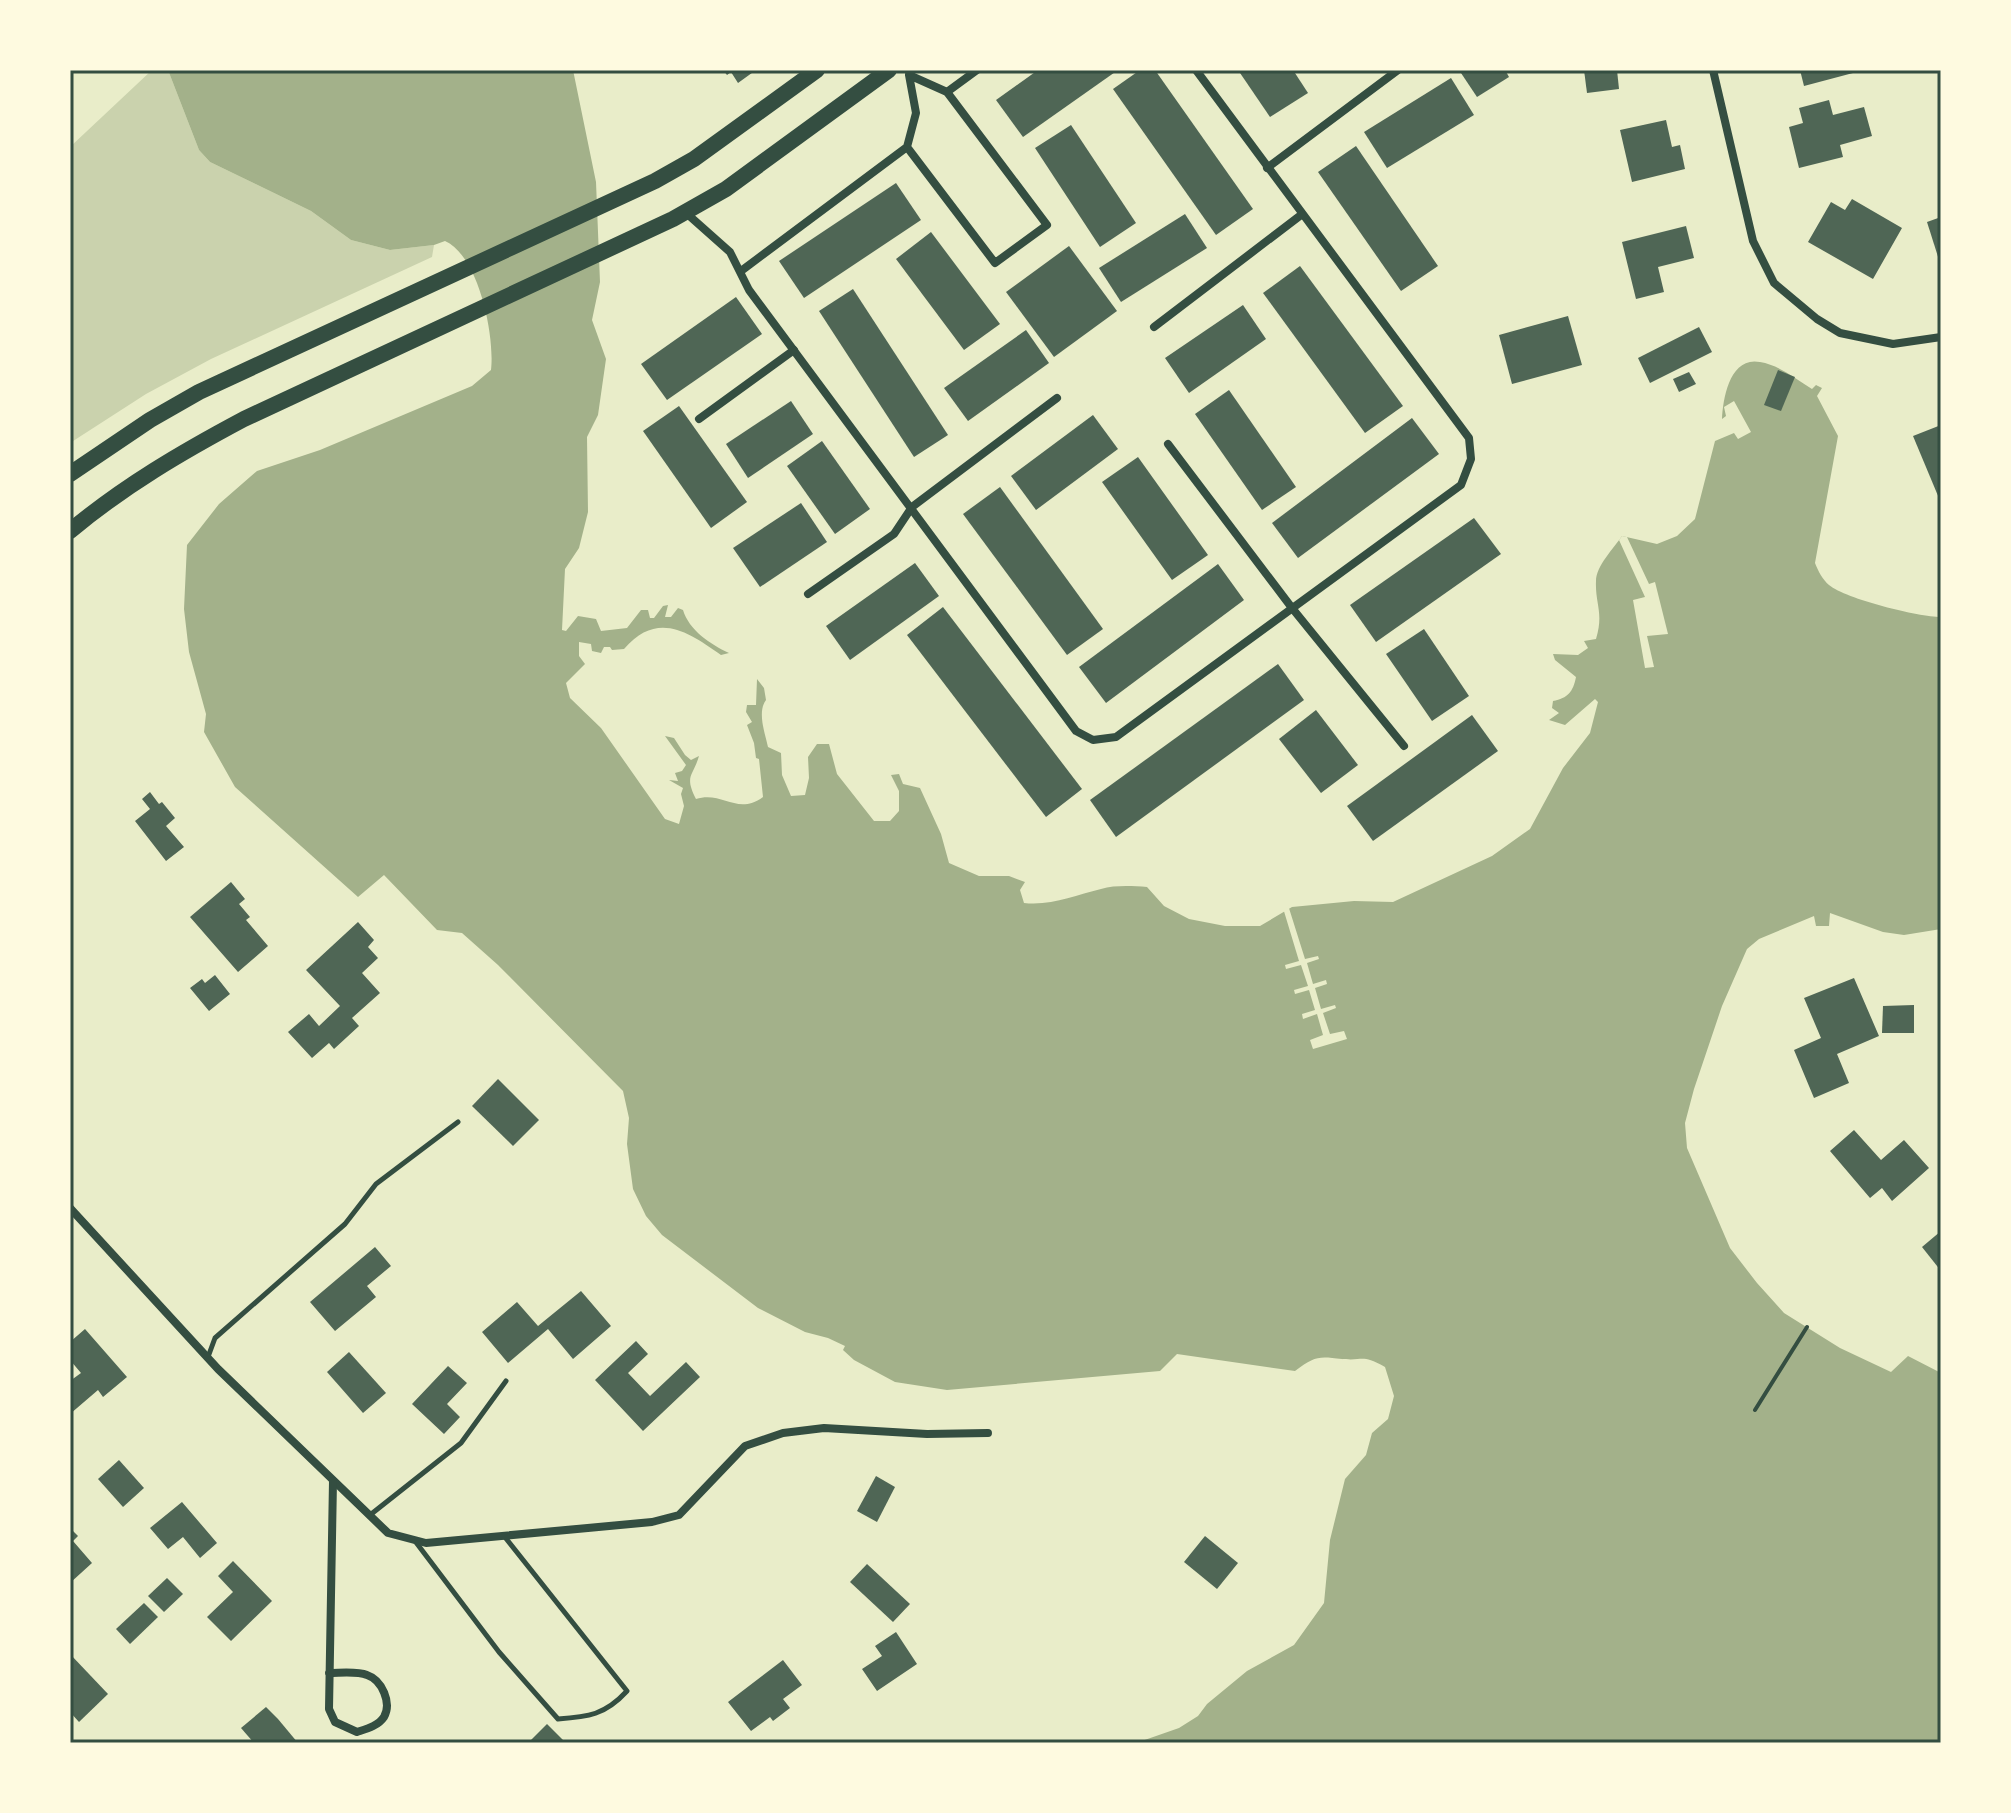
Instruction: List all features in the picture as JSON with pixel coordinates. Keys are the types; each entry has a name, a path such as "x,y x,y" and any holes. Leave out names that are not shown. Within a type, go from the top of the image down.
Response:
{"main road":[{"path":"70,474 150,420 199,392 626,195 694,159 817,70"},
{"path":"70,531 133,483 244,419 645,234 726,189 889,70"}],"street":[{"path":"947,92 977,70"},
{"path":"685,212 730,252 749,290 1076,731 1093,740 1116,737 1461,485 1471,459 1469,438 1196,70"},
{"path":"1267,168 1398,70"},
{"path":"1713,70 1750,230 1774,283 1793,301 1840,333 1893,344 1941,337"},
{"path":"741,271 907,147 916,113 906,72"},
{"path":"906,72 947,92 1047,225 995,263 907,147"},
{"path":"1154,327 1301,215"},
{"path":"699,419 794,350"},
{"path":"808,594 894,534 912,507 1057,398"},
{"path":"1168,444 1292,608 1404,746"},
{"path":"70,1208 208,1358 388,1533 426,1543 652,1522 679,1515 745,1446 783,1433 824,1428 927,1434 988,1433"},
{"path":"329,1673 367,1674 375,1680 384,1691 384,1716 372,1727 357,1732 335,1722 329,1709 329,1673 333,1481"}],"lane":[{"path":"208,1358 215,1338 345,1224 376,1184 458,1122"},
{"path":"370,1515 461,1443 506,1381"},
{"path":"415,1540 499,1652 558,1719 589,1717 613,1706 627,1691 504,1536"}],"path":[{"path":"1755,1410 1807,1327"}],"shaded area":[{"path":"152,70 168,70 199,150 210,162 311,211 351,240 390,250 434,245 432,257 211,359 146,394 70,443 70,147"},
{"path":"168,70 573,70 596,182 600,282 592,320 606,359 598,415 587,437 588,512 579,548 565,569 562,630 566,631 578,616 596,619 601,631 627,628 641,610 648,610 650,618 654,618 663,606 668,605 665,617 671,617 678,608 683,610 701,636 729,653 721,655 684,633 660,628 636,637 624,649 604,647 601,653 592,651 591,644 579,642 579,656 585,664 566,683 570,698 601,728 665,819 679,824 684,806 683,788 669,780 678,781 675,773 682,771 686,765 665,736 674,738 691,760 699,756 690,780 696,799 706,797 745,804 763,797 759,759 756,758 747,725 752,722 746,712 747,705 756,705 757,679 764,688 766,700 762,716 768,747 781,753 782,775 791,796 805,795 809,778 808,757 817,744 829,744 837,774 874,821 890,821 899,811 899,791 891,775 899,774 903,784 920,788 941,834 949,863 979,876 1009,876 1025,882 1020,890 1024,903 1054,901 1112,887 1147,887 1164,906 1189,919 1225,926 1260,926 1292,907 1354,901 1393,902 1492,856 1530,829 1563,768 1590,733 1598,702 1595,699 1565,725 1549,720 1559,713 1552,708 1553,701 1569,694 1576,677 1555,660 1553,654 1578,655 1588,648 1584,641 1596,639 1599,615 1596,581 1602,563 1622,536 1657,544 1677,536 1695,519 1715,441 1734,433 1738,439 1751,432 1734,401 1724,407 1726,416 1722,419 1724,400 1735,372 1742,365 1760,362 1781,369 1812,389 1816,385 1822,388 1817,396 1838,436 1815,563 1819,572 1829,585 1851,596 1900,611 1941,617 1941,929 1904,935 1883,932 1830,913 1829,926 1816,926 1814,916 1759,939 1747,949 1722,1006 1694,1089 1685,1123 1687,1148 1730,1248 1784,1313 1840,1348 1891,1372 1908,1356 1941,1373 1941,1743 1136,1743 1179,1728 1198,1716 1207,1704 1247,1671 1294,1645 1324,1603 1330,1540 1345,1479 1366,1455 1372,1433 1388,1419 1394,1396 1385,1367 1367,1359 1322,1358 1312,1360 1295,1371 1177,1354 1160,1371 947,1390 895,1382 854,1360 843,1350 845,1346 805,1332 758,1308 662,1235 646,1216 633,1189 627,1144 629,1118 623,1091 462,933 437,930 384,875 358,897 235,787 204,732 206,714 189,652 184,609 187,545 219,504 257,471 320,450 472,386 491,370 492,355 487,318 476,279 457,249 445,241 390,250 351,240 311,211 210,162 199,150"}],"pier":[{"path":"1622,536 1627,537 1649,584 1655,582 1668,634 1647,636 1654,667 1645,668 1633,600 1645,597 1619,540"},
{"path":"1288,905 1305,959 1318,956 1319,959 1307,963 1313,984 1326,980 1327,984 1315,988 1321,1009 1335,1005 1336,1008 1323,1013 1330,1034 1344,1031 1347,1039 1313,1049 1310,1040 1323,1035 1317,1014 1303,1019 1302,1014 1315,1010 1309,990 1295,994 1294,990 1308,986 1301,965 1286,969 1285,965 1299,961 1283,908"}],"building":[{"path":"723,70 756,70 738,83 731,72 727,75"},
{"path":"1038,70 1118,70 1023,137 996,100"},
{"path":"1140,70 1155,70 1253,209 1216,235 1113,89"},
{"path":"1238,70 1293,70 1308,93 1270,117"},
{"path":"1459,70 1505,70 1509,77 1477,97"},
{"path":"1584,70 1617,70 1619,89 1587,93"},
{"path":"1800,70 1852,70 1853,73 1804,86"},
{"path":"1451,78 1474,115 1387,168 1364,132"},
{"path":"1829,100 1833,115 1864,107 1872,136 1840,145 1843,157 1799,168 1789,127 1803,123 1799,108"},
{"path":"1666,120 1672,147 1680,145 1685,169 1632,182 1620,130"},
{"path":"1071,125 1136,223 1100,247 1035,148"},
{"path":"1356,146 1438,266 1401,291 1318,172"},
{"path":"896,183 921,220 804,298 779,261"},
{"path":"1852,199 1902,228 1873,279 1808,242 1831,202 1845,210"},
{"path":"1185,214 1207,248 1121,302 1099,268"},
{"path":"1941,217 1941,263 1940,263 1927,222"},
{"path":"1686,226 1694,258 1658,267 1664,292 1636,299 1622,242"},
{"path":"931,232 1000,324 964,350 896,259"},
{"path":"1069,246 1117,311 1054,357 1006,292"},
{"path":"1300,266 1403,406 1365,433 1263,293"},
{"path":"853,289 948,435 914,457 819,311"},
{"path":"736,297 762,334 667,400 641,364"},
{"path":"1243,305 1266,339 1189,393 1165,358"},
{"path":"1568,316 1582,365 1512,384 1499,335"},
{"path":"1699,327 1712,352 1650,383 1638,358"},
{"path":"1026,330 1049,363 968,421 944,388"},
{"path":"1778,370 1795,377 1781,411 1764,405"},
{"path":"1689,372 1696,384 1679,392 1673,379"},
{"path":"1229,390 1296,487 1262,510 1195,414"},
{"path":"791,401 813,434 748,478 726,444"},
{"path":"679,406 747,502 711,528 643,431"},
{"path":"1093,415 1118,449 1036,510 1011,476"},
{"path":"1412,418 1439,454 1298,558 1272,523"},
{"path":"1941,425 1941,503 1913,436"},
{"path":"822,441 870,509 835,534 787,466"},
{"path":"1138,457 1208,555 1172,580 1102,482"},
{"path":"1000,487 1103,629 1067,655 963,514"},
{"path":"801,503 827,542 760,587 733,548"},
{"path":"1474,518 1501,554 1376,642 1350,605"},
{"path":"915,563 939,596 850,660 826,626"},
{"path":"1218,564 1244,600 1106,703 1079,667"},
{"path":"943,607 1082,789 1046,817 907,635"},
{"path":"1424,629 1469,696 1432,721 1386,654"},
{"path":"1278,664 1304,700 1116,837 1090,800"},
{"path":"1316,710 1358,765 1321,793 1279,739"},
{"path":"1472,715 1498,751 1373,841 1347,806"},
{"path":"150,792 175,818 166,826 184,847 166,861 135,821 150,809 142,799"},
{"path":"231,882 245,899 239,904 250,917 246,920 268,946 238,972 190,917"},
{"path":"358,922 374,940 368,947 378,958 362,973 380,993 352,1018 359,1026 334,1049 329,1043 312,1058 288,1032 309,1014 319,1026 340,1006 306,970"},
{"path":"215,975 230,994 209,1011 190,988 202,979 205,983"},
{"path":"1854,978 1879,1036 1837,1054 1849,1083 1814,1098 1794,1050 1821,1038 1804,998"},
{"path":"1914,1005 1914,1033 1882,1033 1883,1006"},
{"path":"498,1079 539,1120 513,1146 472,1106"},
{"path":"1854,1130 1881,1160 1904,1140 1929,1168 1892,1201 1882,1188 1870,1198 1830,1151"},
{"path":"1941,1231 1941,1271 1922,1247"},
{"path":"375,1247 391,1266 367,1286 376,1297 335,1331 310,1302"},
{"path":"581,1291 611,1326 573,1359 548,1329 508,1363 482,1332 517,1302 538,1326"},
{"path":"85,1329 127,1377 103,1397 98,1390 70,1414 70,1381 81,1373 70,1360 70,1342"},
{"path":"636,1341 648,1354 628,1373 650,1396 686,1362 700,1377 643,1431 595,1380"},
{"path":"349,1352 386,1393 363,1413 327,1372"},
{"path":"448,1366 467,1383 447,1404 460,1417 444,1434 412,1404"},
{"path":"119,1460 144,1488 123,1507 98,1479"},
{"path":"876,1476 895,1487 877,1522 857,1511"},
{"path":"182,1502 217,1543 200,1558 183,1537 168,1549 150,1528"},
{"path":"70,1528 78,1536 73,1541 92,1563 70,1583"},
{"path":"1205,1536 1238,1563 1217,1589 1184,1562"},
{"path":"233,1561 272,1601 231,1641 207,1617 233,1592 218,1576"},
{"path":"867,1564 910,1604 893,1622 850,1582"},
{"path":"167,1578 183,1594 164,1612 148,1596"},
{"path":"144,1603 158,1617 130,1644 116,1629"},
{"path":"896,1632 917,1664 877,1691 862,1669 882,1656 875,1646"},
{"path":"70,1654 108,1694 79,1722 70,1712"},
{"path":"783,1660 802,1685 783,1699 790,1708 773,1721 770,1717 751,1731 728,1702"},
{"path":"266,1707 298,1743 254,1743 241,1728"},
{"path":"547,1724 566,1743 528,1743"}]}
